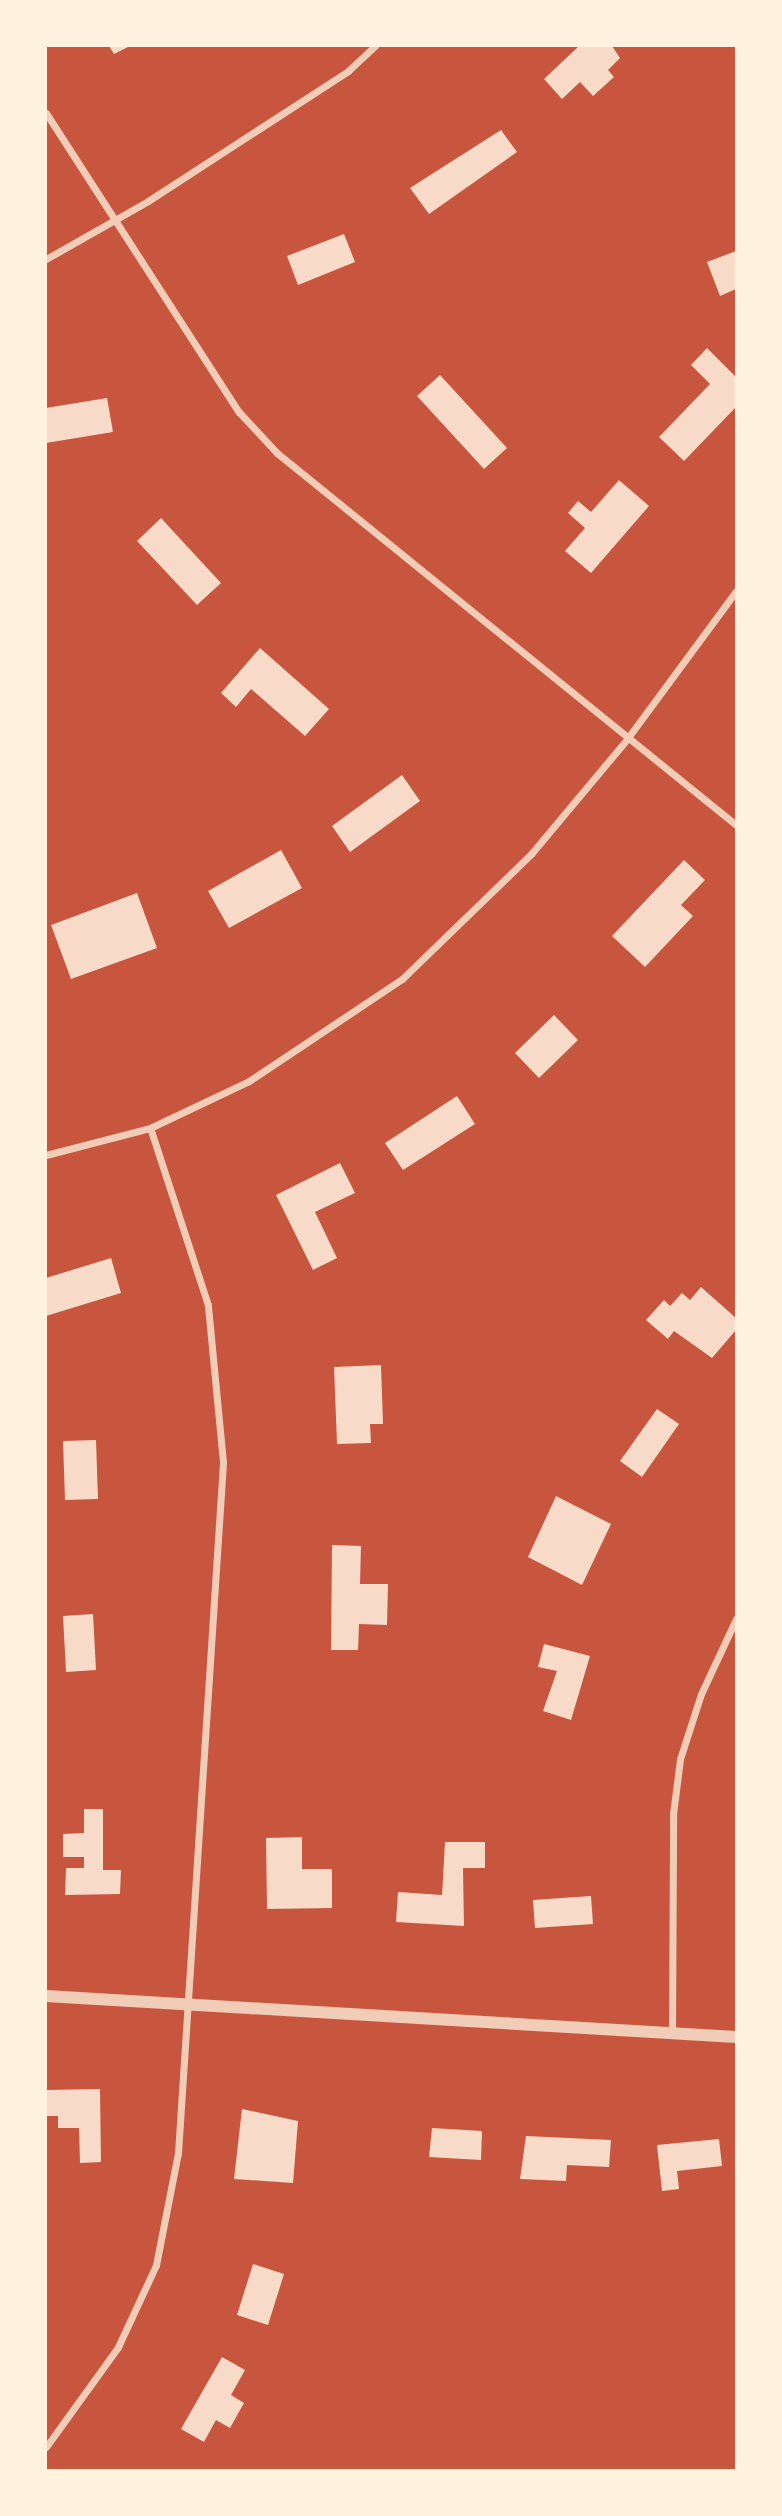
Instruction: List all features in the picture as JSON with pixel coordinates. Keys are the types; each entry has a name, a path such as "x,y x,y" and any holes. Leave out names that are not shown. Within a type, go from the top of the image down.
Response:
{"street":[{"path":"46,259 113,223 348,71 375,46"},
{"path":"46,113 113,223 239,412 277,453 627,739 737,825"},
{"path":"46,1155 150,1128 249,1081 402,979 531,854 627,739 737,591"},
{"path":"46,2447 118,2347 156,2265 178,2153 223,1462 208,1305 150,1128"},
{"path":"671,2037 673,1814 680,1759 701,1694 737,1619"},
{"path":"46,1996 671,2037 737,2037"}],"building":[{"path":"109,46 130,46 114,54"},
{"path":"579,46 612,46 620,58 608,70 614,77 593,96 580,82 562,99 544,79"},
{"path":"501,130 517,152 429,214 410,188"},
{"path":"344,234 355,262 298,285 287,256"},
{"path":"736,251 736,289 720,296 707,262"},
{"path":"707,348 736,377 736,407 684,461 659,437 710,384 691,365"},
{"path":"440,375 507,448 484,469 417,396"},
{"path":"107,398 113,432 46,443 46,408"},
{"path":"619,480 649,506 591,573 565,551 585,528 568,513 578,501 591,512"},
{"path":"161,518 221,583 197,605 137,541"},
{"path":"260,648 329,709 305,736 251,689 236,707 221,693"},
{"path":"402,775 420,801 350,852 332,826"},
{"path":"281,850 302,888 229,928 208,891"},
{"path":"684,860 705,880 681,905 693,916 645,967 612,936"},
{"path":"137,893 157,948 71,979 51,925"},
{"path":"554,1015 578,1040 539,1078 515,1053"},
{"path":"457,1096 475,1124 403,1170 385,1143"},
{"path":"340,1163 355,1193 315,1212 337,1258 313,1270 276,1195"},
{"path":"111,1258 121,1293 46,1316 46,1278"},
{"path":"701,1287 736,1318 736,1330 712,1358 674,1331 668,1339 646,1320 664,1300 670,1306 682,1293 690,1300"},
{"path":"381,1365 383,1424 370,1424 371,1443 337,1444 334,1367"},
{"path":"657,1409 679,1424 642,1477 620,1461"},
{"path":"96,1440 98,1499 65,1500 63,1441"},
{"path":"556,1496 611,1524 582,1585 528,1557"},
{"path":"332,1545 361,1546 360,1584 388,1584 387,1625 359,1624 358,1650 331,1650"},
{"path":"93,1614 96,1670 66,1672 63,1616"},
{"path":"544,1644 590,1656 571,1720 543,1711 557,1671 538,1667"},
{"path":"84,1809 103,1809 103,1870 121,1870 120,1894 65,1895 66,1868 84,1868 84,1857 63,1857 63,1834 84,1833"},
{"path":"302,1837 302,1869 332,1869 332,1908 267,1909 266,1838"},
{"path":"445,1842 485,1842 485,1868 463,1868 464,1926 396,1922 398,1892 442,1895"},
{"path":"591,1896 593,1924 535,1928 533,1900"},
{"path":"100,2089 101,2162 80,2163 79,2128 58,2128 58,2116 46,2116 46,2090"},
{"path":"242,2109 298,2121 293,2183 234,2179"},
{"path":"432,2128 482,2131 481,2160 429,2157"},
{"path":"526,2136 611,2140 609,2167 567,2165 566,2181 520,2179"},
{"path":"719,2139 722,2166 677,2171 679,2189 662,2191 657,2145"},
{"path":"253,2264 284,2274 268,2325 237,2315"},
{"path":"222,2357 245,2370 231,2395 244,2403 230,2428 216,2420 204,2442 181,2429"}]}
